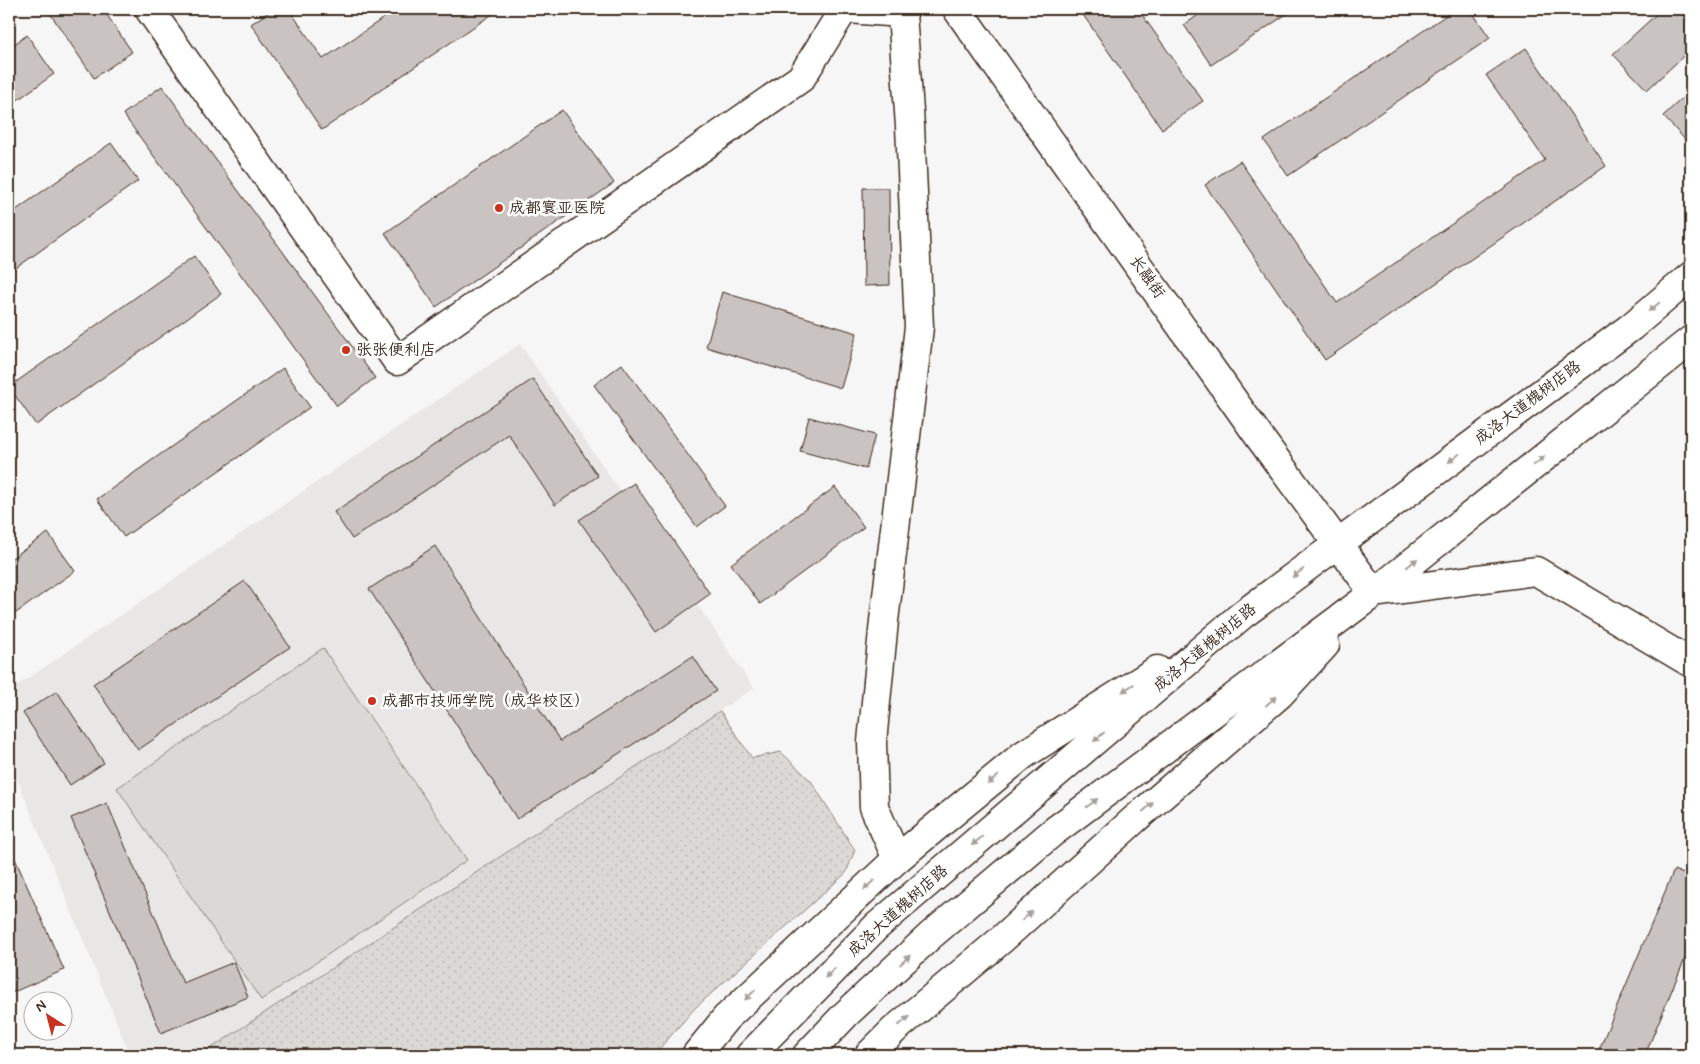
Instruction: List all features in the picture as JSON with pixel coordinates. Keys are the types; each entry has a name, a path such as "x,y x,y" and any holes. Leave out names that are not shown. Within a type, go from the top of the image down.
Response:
{"main road":[{"path":"150,9 396,361 801,78 844,9"},
{"path":"848,9 903,11 910,126 919,327 884,621 872,742 874,807 897,859"},
{"name":"长融街","path":"957,9 1337,544 1374,593"},
{"name":"成洛大道槐树店路","path":"750,1055 876,927 1242,615 1630,326 1691,276"},
{"path":"807,1055 846,1014 930,936 1053,832 1374,593 1691,340"},
{"path":"869,1055 894,1030 1001,940 1135,819 1279,695 1374,593 1536,571 1691,663"},
{"path":"696,1055 726,1018 897,859 1023,755 1242,615"}],"shaded area":[{"name":"成都市技师学院（成华校区）","path":"520,344 754,688 201,1055 130,1055 9,759 9,691"},
{"path":"323,648 467,860 261,1000 117,788"},
{"path":"720,711 752,758 781,752 811,781 855,850 846,873 695,1008 654,1055 201,1055"}],"building":[{"path":"47,9 103,9 132,52 94,78"},
{"path":"273,9 289,9 323,59 397,9 500,9 322,130 251,24"},
{"path":"1079,9 1138,9 1203,101 1162,129"},
{"path":"1207,9 1294,9 1211,65 1184,25"},
{"path":"1455,9 1470,9 1490,38 1288,176 1264,140"},
{"path":"1662,9 1691,9 1691,49 1647,90 1613,54"},
{"path":"27,35 54,74 9,106 9,48"},
{"path":"1526,48 1606,166 1325,360 1205,185 1240,161 1337,303 1545,160 1486,75"},
{"path":"162,86 375,378 337,406 123,114"},
{"path":"1691,90 1691,146 1663,116"},
{"name":"成都寰亚医院","path":"562,110 614,183 436,307 385,233"},
{"path":"111,143 138,181 9,273 9,215"},
{"path":"863,188 889,188 890,285 864,286"},
{"path":"194,256 221,294 36,425 9,387"},
{"path":"722,292 857,333 841,388 706,347"},
{"path":"622,364 725,506 697,527 594,385"},
{"path":"283,368 310,407 124,537 97,499"},
{"path":"533,379 598,476 555,505 509,435 352,539 334,512"},
{"path":"809,417 875,435 866,469 800,451"},
{"path":"634,483 710,594 656,632 579,520"},
{"path":"835,487 864,527 760,604 731,564"},
{"path":"48,533 75,571 9,618 9,560"},
{"path":"435,546 560,741 693,656 716,691 517,819 369,589"},
{"path":"245,581 290,647 138,750 93,684"},
{"path":"57,691 104,763 70,785 23,713"},
{"path":"107,803 183,983 234,962 248,997 161,1033 71,818"},
{"path":"9,845 64,970 9,994"},
{"path":"1674,870 1691,877 1691,944 1645,1055 1605,1055 1598,1052"}],"place":[{"name":"成都寰亚医院","path":"499,208"},
{"name":"张张便利店","path":"346,350"},
{"name":"成都市技师学院（成华校区）","path":"372,701"}]}
